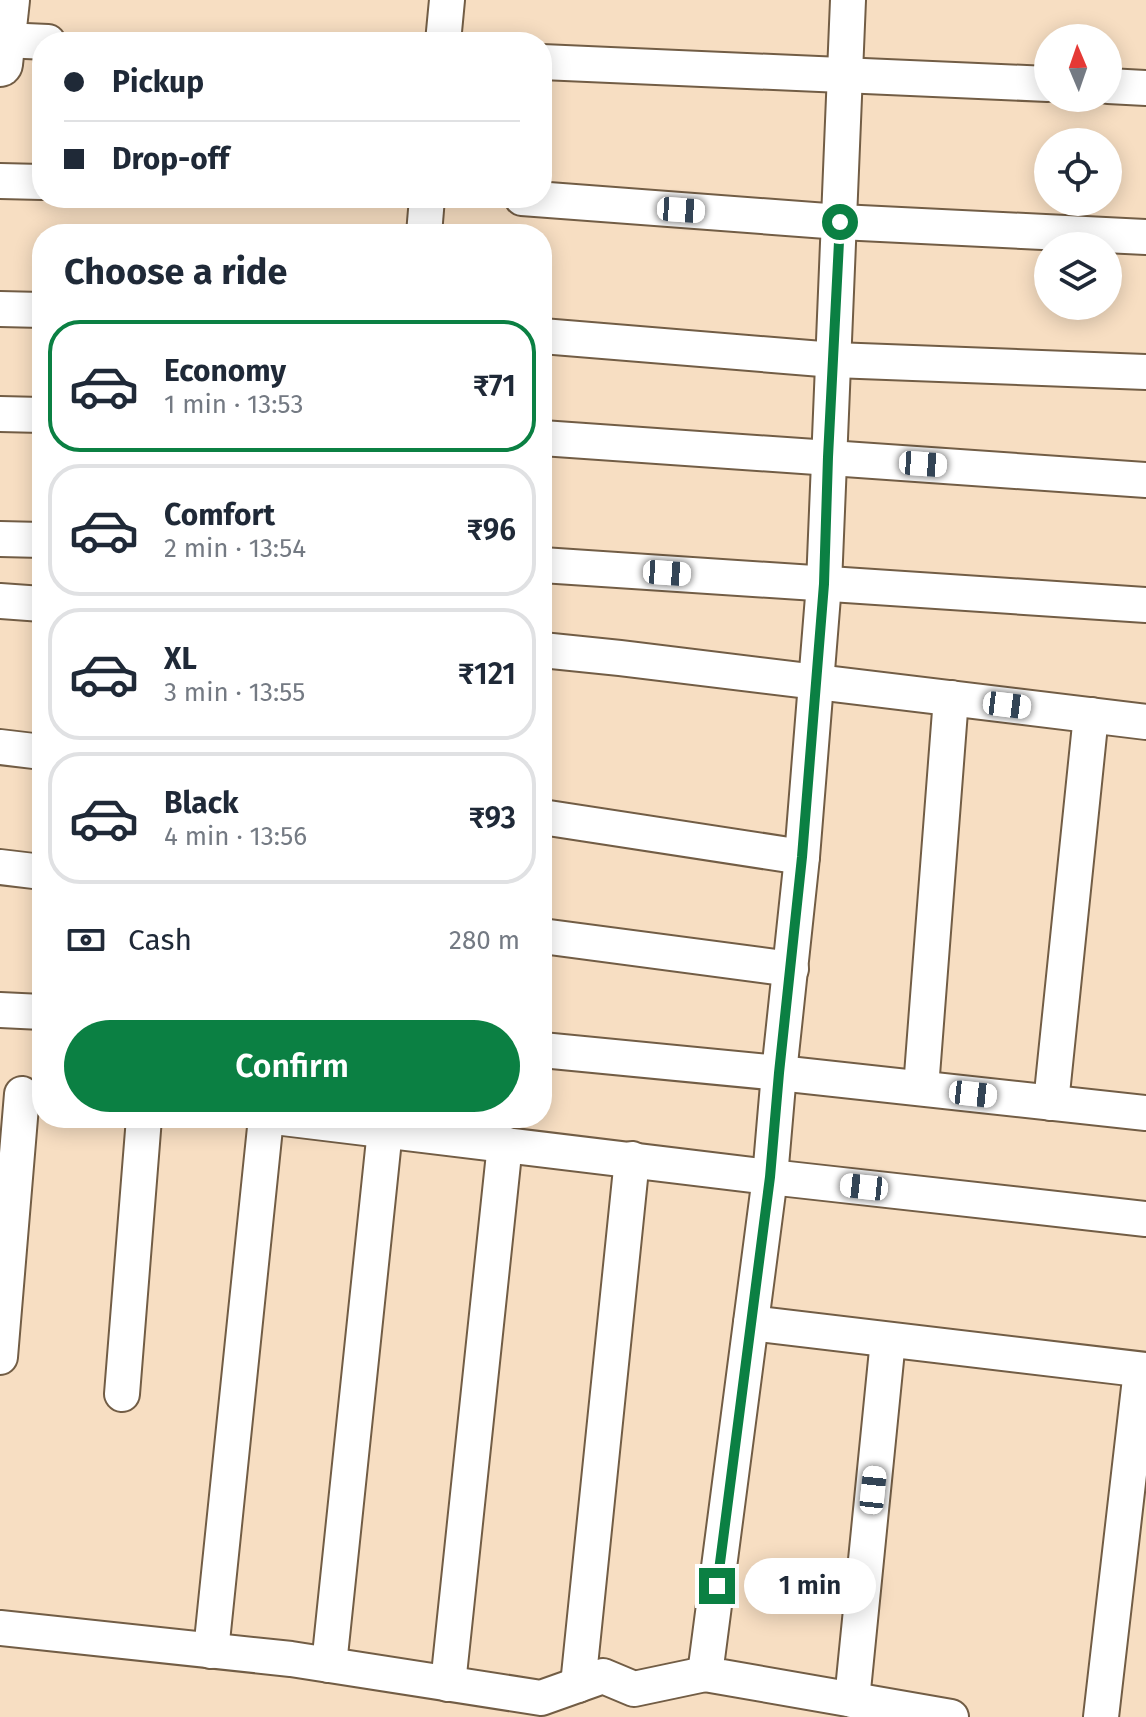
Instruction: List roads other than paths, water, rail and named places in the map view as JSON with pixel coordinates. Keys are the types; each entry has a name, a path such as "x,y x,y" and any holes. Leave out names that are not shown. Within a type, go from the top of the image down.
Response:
{"street":[{"path":"444,32 447,0"},
{"path":"705,1674 770,1177 802,857 824,584 848,0"},
{"path":"3,35 32,40"},
{"path":"552,62 1034,83"},
{"path":"1122,87 1146,88"},
{"path":"0,181 32,182"},
{"path":"552,200 840,222 1146,237"},
{"path":"0,309 32,310"},
{"path":"552,337 834,360 1146,372"},
{"path":"0,414 32,415"},
{"path":"552,439 1146,480"},
{"path":"0,539 32,540"},
{"path":"552,566 1146,605"},
{"path":"0,601 32,603"},
{"path":"552,651 1146,722"},
{"path":"921,1088 951,698"},
{"path":"1051,1103 1091,715"},
{"path":"0,747 32,751"},
{"path":"552,819 802,857"},
{"path":"0,867 32,871"},
{"path":"552,937 791,969"},
{"path":"0,1010 32,1012"},
{"path":"552,1051 1146,1113"},
{"path":"0,1357 21,1094"},
{"path":"122,1394 143,1128"},
{"path":"211,1651 265,1128"},
{"path":"368,1128 1146,1219"},
{"path":"329,1665 385,1130"},
{"path":"448,1684 505,1144"},
{"path":"578,1685 632,1159"},
{"path":"751,1323 1144,1370 1101,1717"},
{"path":"852,1700 888,1340"},
{"path":"0,1628 291,1659 448,1684 540,1708 578,1685 603,1676 634,1689 705,1674 951,1717"}]}
